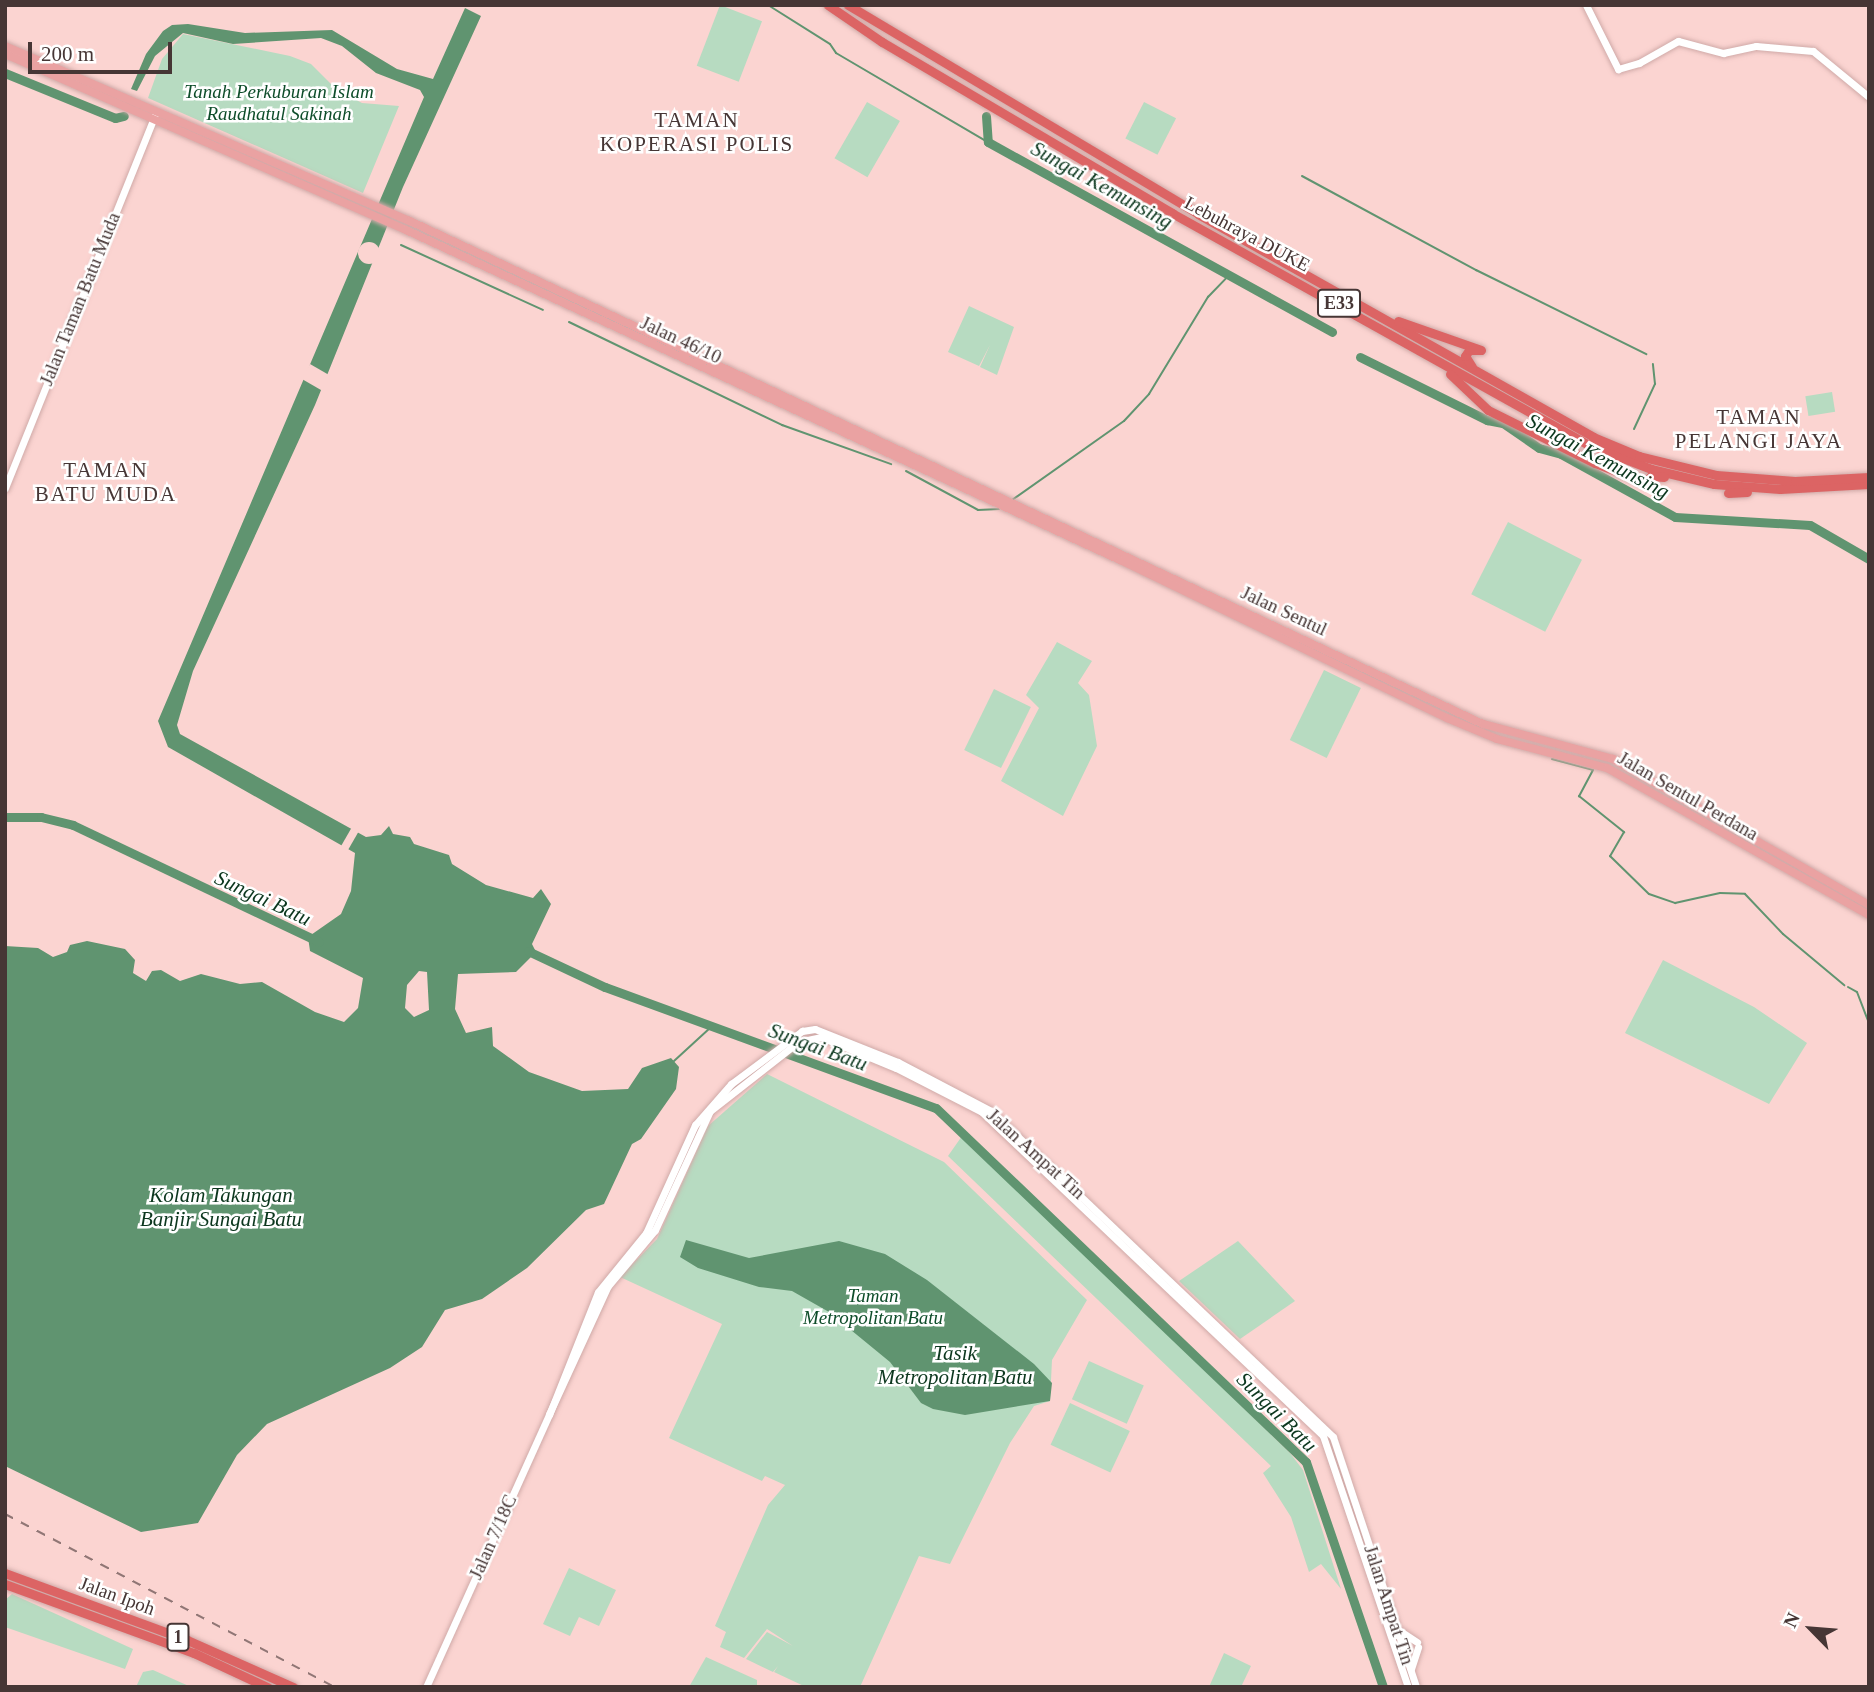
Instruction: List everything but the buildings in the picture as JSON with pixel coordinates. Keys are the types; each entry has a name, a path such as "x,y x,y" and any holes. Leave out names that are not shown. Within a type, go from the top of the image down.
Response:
{"highway":[{"name":"Lebuhraya DUKE","path":"828,5 881,42 1172,213 1587,444 1651,469 1714,484 1755,488 1869,486"},
{"name":"Lebuhraya DUKE","path":"848,5 1187,207 1593,437 1676,467 1756,479 1851,478 1869,475"},
{"path":"1371,309 1420,330 1471,344 1481,350 1469,350 1465,358 1477,372"},
{"path":"1364,318 1460,381 1486,409 1595,463 1645,482 1654,476 1702,486 1714,484"},
{"path":"1728,493 1755,488"},
{"name":"Jalan Ipoh","path":"5,1573 187,1640 293,1687"},
{"name":"Jalan Ipoh","path":"5,1584 194,1653 267,1687"}],"main road":[{"path":"5,46 155,114"},
{"path":"5,54 155,114"},
{"name":"Jalan 46/10","path":"155,114 398,221 998,499 1192,594"},
{"name":"Jalan 46/10","path":"1016,508 1174,577"},
{"name":"Jalan Sentul","path":"1174,577 1416,691"},
{"name":"Jalan Sentul","path":"1192,594 1401,693"},
{"path":"1416,691 1423,705"},
{"path":"1401,693 1416,691 1452,708"},
{"path":"1401,693 1440,712 1452,708"},
{"path":"1437,701 1440,712"},
{"name":"Jalan Sentul Perdana","path":"1452,708 1506,734 1610,760 1869,905"},
{"name":"Jalan Sentul Perdana","path":"1440,712 1497,739 1595,763 1617,772 1869,915"},
{"path":"1595,763 1610,760 1617,772"}],"street":[{"path":"1586,5 1618,69 1639,63 1678,41 1723,52 1756,46 1792,48 1825,56 1869,97"},
{"name":"Jalan Taman Batu Muda","path":"5,488 155,114"},
{"name":"Jalan Ampat Tin","path":"559,1392 610,1278 655,1230 699,1128 716,1101 807,1029 827,1032 984,1107 1336,1441 1387,1606 1416,1687"},
{"name":"Jalan Ampat Tin","path":"791,1043 809,1037 821,1037 896,1068 982,1112 1327,1441 1408,1687"},
{"path":"1242,1350 1256,1374"},
{"name":"Jalan 7/18C","path":"427,1686 559,1392"},
{"path":"1387,1606 1400,1633 1418,1644 1410,1661 1416,1687"}],"green space":[{"path":"720,5 762,21 739,82 697,66"},
{"name":"Tanah Perkuburan Islam Raudhatul Sakinah","path":"183,34 290,56 311,64 336,89 362,103 399,106 363,193 148,98 162,59"},
{"path":"867,102 900,121 867,177 834,158"},
{"path":"1144,102 1176,118 1157,155 1125,139"},
{"path":"969,306 1014,327 997,375 980,367 990,345 979,366 948,352"},
{"path":"1832,392 1835,412 1808,416 1805,396"},
{"path":"1508,522 1582,560 1545,632 1471,594"},
{"path":"1057,642 1092,661 1078,683 1089,695 1097,746 1063,816 1001,781 1039,708 1026,695"},
{"path":"1324,670 1361,688 1327,758 1290,740"},
{"path":"994,689 1031,707 1001,768 964,750"},
{"path":"1663,960 1754,1007 1807,1043 1769,1104 1625,1033"},
{"name":"Taman Metropolitan Batu","path":"767,1074 944,1162 1087,1300 1052,1360 1050,1401 1034,1406 1010,1443 950,1564 919,1556 860,1687 806,1687 774,1672 778,1666 773,1672 746,1659 767,1632 793,1646 767,1629 744,1658 720,1647 726,1632 715,1626 768,1505 785,1485 765,1476 762,1481 669,1438 722,1324 620,1277 657,1239 708,1126"},
{"path":"962,1136 1290,1453 1303,1470 1341,1589 1321,1564 1309,1572 1291,1517 1263,1473 1271,1466 948,1156"},
{"path":"1238,1241 1295,1301 1240,1339 1179,1281"},
{"path":"1089,1361 1144,1385 1127,1424 1072,1399"},
{"path":"1070,1403 1130,1431 1110,1473 1051,1445"},
{"path":"569,1568 616,1590 599,1626 579,1617 570,1636 543,1624"},
{"path":"12,1594 133,1649 125,1669 5,1627 5,1600"},
{"path":"1224,1653 1251,1666 1241,1687 1209,1687"},
{"path":"706,1657 757,1680 757,1687 689,1687"},
{"path":"153,1670 191,1687 136,1687 143,1672"}],"water":[{"name":"Kolam Takungan Banjir Sungai Batu","path":"465,8 481,16 403,187 315,405 193,671 177,725 180,734 366,837 381,835 389,826 393,834 410,837 414,844 449,855 452,864 486,885 533,898 541,889 551,904 532,944 536,952 516,972 458,974 455,1009 466,1033 492,1027 493,1046 529,1072 582,1091 628,1089 642,1068 671,1058 679,1067 676,1089 641,1139 632,1144 604,1204 586,1210 527,1268 482,1299 445,1310 422,1347 390,1368 267,1424 237,1455 198,1523 141,1532 5,1466 5,946 38,948 53,957 67,952 70,945 87,941 125,949 135,960 133,973 146,981 152,971 161,970 180,981 201,974 240,984 262,982 315,1012 344,1022 358,1008 363,978 310,951 308,937 341,914 351,891 355,853 168,747 158,721 424,97 420,90 376,73 342,46 321,38 233,44 183,33 155,56 137,91 131,89 146,54 163,31 172,25 188,24 245,33 332,30 397,69 433,79","holes":["419,971 427,972 429,1010 414,1017 405,1008 407,985"]},
{"name":"Tasik Metropolitan Batu","path":"686,1240 749,1258 839,1241 885,1254 927,1280 1034,1364 1052,1383 1050,1401 965,1415 933,1409 921,1403 890,1362 829,1312 792,1291 759,1287 698,1268 680,1257"}],"pier":[{"path":"369,242 377,245 380,253 377,261 369,264 361,261 358,253 361,245"},
{"path":"310,364 331,376 322,391 302,379"},
{"path":"352,827 359,831 347,851 340,847"}],"waterway":[{"path":"768,5 830,44 836,53 988,142"},
{"path":"5,73 115,118 124,116"},
{"name":"Sungai Kemunsing","path":"986,116 988,142 1332,332"},
{"path":"1302,176 1476,270 1646,354"},
{"path":"401,245 543,310"},
{"path":"1012,500 1124,421 1149,394 1208,297 1228,276"},
{"path":"569,322 782,425 891,464"},
{"name":"Sungai Kemunsing","path":"1360,357 1487,420 1503,423 1539,448 1561,454 1675,517 1810,525 1869,559"},
{"path":"1634,429 1655,384 1653,364"},
{"path":"906,471 978,510 999,509"},
{"path":"1552,759 1593,770 1579,796 1624,832 1610,856 1649,894 1675,903 1720,893 1745,894 1783,934 1844,985"},
{"name":"Sungai Batu","path":"5,817 41,817 73,825 319,942"},
{"name":"Sungai Batu","path":"528,951 605,987 936,1108 1306,1462 1383,1687"},
{"path":"1848,987 1857,992 1869,1024"},
{"path":"674,1061 711,1027"}],"railway":[{"path":"5,1514 335,1687"}],"district":[{"name":"TAMAN KOPERASI POLIS","path":"697,132"},
{"name":"TAMAN PELANGI JAYA","path":"1759,429"},
{"name":"TAMAN BATU MUDA","path":"106,482"}]}
